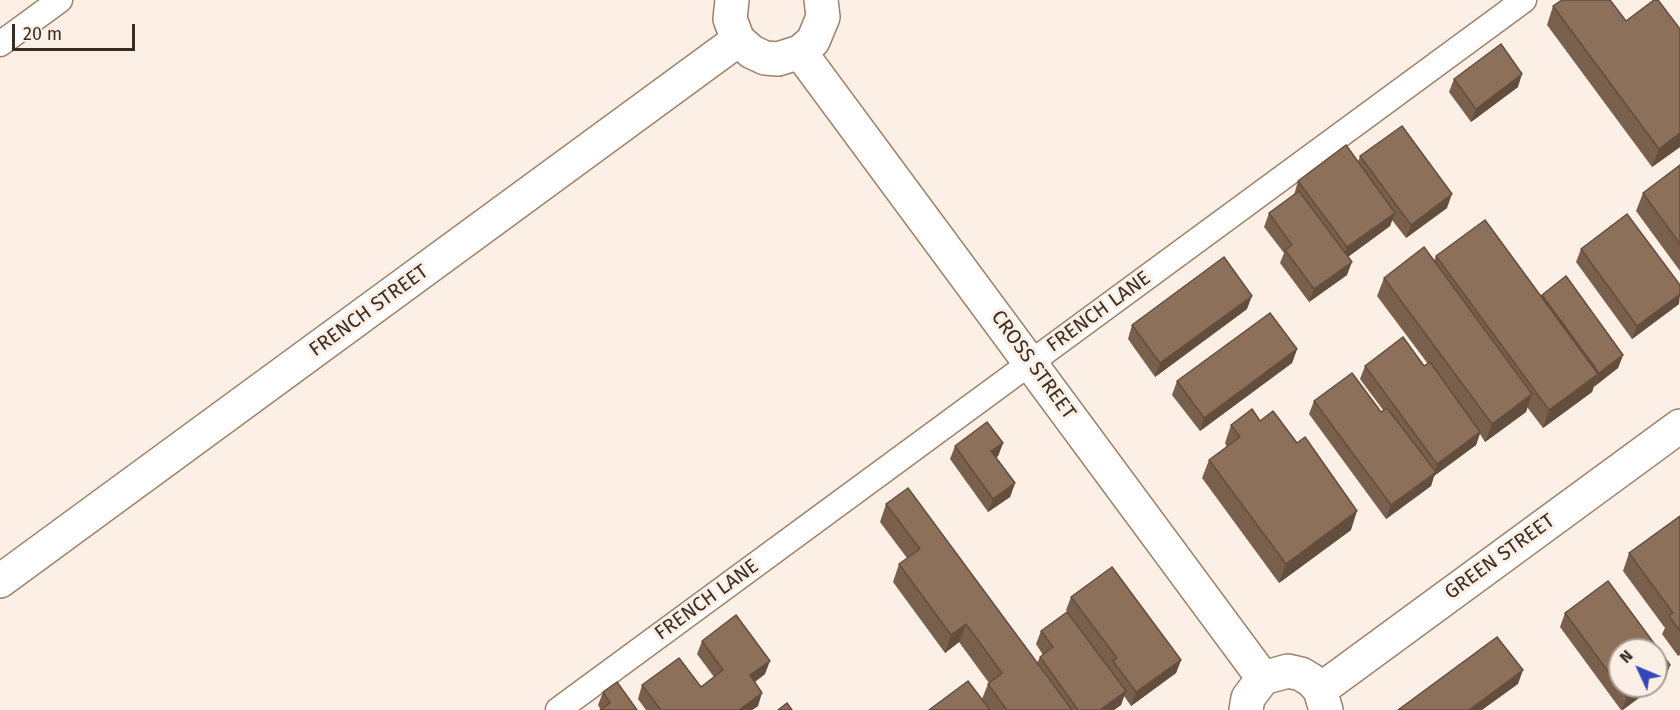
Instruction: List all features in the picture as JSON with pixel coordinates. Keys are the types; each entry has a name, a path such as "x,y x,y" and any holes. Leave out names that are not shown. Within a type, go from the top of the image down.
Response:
{"street":[{"path":"732,0 730,19 738,40 752,52 765,58 778,59 800,52 813,41 823,17 821,0"},
{"name":"FRENCH STREET","path":"0,581 738,40"},
{"name":"CROSS STREET","path":"800,52 1263,678"},
{"name":"GREEN STREET","path":"1323,700 1680,426"},
{"path":"1246,710 1248,698 1263,678 1275,673 1294,672 1311,680 1323,700"}],"lane":[{"path":"0,45 60,0"},
{"name":"FRENCH LANE","path":"558,710 1524,0"}],"building":[{"path":"1562,0 1610,0 1626,21 1654,0 1658,0 1680,29 1680,133 1659,149 1553,6"},
{"path":"1501,44 1522,74 1476,109 1454,79"},
{"path":"1402,126 1452,194 1411,225 1360,156"},
{"path":"1346,145 1395,213 1347,247 1298,181"},
{"path":"1680,165 1680,244 1643,193"},
{"path":"1299,191 1352,262 1314,289 1285,250 1292,245 1269,213"},
{"path":"1627,214 1680,285 1680,294 1637,326 1581,249"},
{"path":"1485,220 1598,374 1549,410 1436,256"},
{"path":"1424,247 1532,394 1492,424 1384,278"},
{"path":"1224,257 1252,296 1160,363 1132,325"},
{"path":"1566,276 1623,355 1599,373 1542,295"},
{"path":"1270,313 1297,349 1204,418 1177,381"},
{"path":"1403,337 1424,366 1430,362 1480,432 1437,464 1365,366"},
{"path":"1352,373 1381,412 1387,408 1436,472 1391,505 1314,401"},
{"path":"1252,409 1260,421 1273,411 1297,443 1305,437 1357,511 1286,564 1209,460 1240,437 1231,425"},
{"path":"987,422 1003,443 991,451 1015,483 993,499 955,446"},
{"path":"908,488 1072,710 1007,710 988,684 1002,673 966,624 951,635 899,564 920,549 886,504"},
{"path":"1680,516 1680,631 1669,616 1673,613 1629,553"},
{"path":"1112,567 1181,660 1136,692 1113,661 1117,658 1071,597"},
{"path":"1608,581 1650,638 1608,638 1608,671 1565,613"},
{"path":"1067,612 1126,691 1100,710 1078,710 1040,657 1053,647 1041,631"},
{"path":"736,615 770,661 750,675 762,693 739,710 661,710 642,685 679,658 701,687 723,670 702,641"},
{"path":"1497,637 1523,670 1469,710 1398,710"},
{"path":"968,681 990,710 929,710"},
{"path":"617,682 637,710 600,710 610,703 603,692"},
{"path":"787,703 792,710 778,710"}]}
